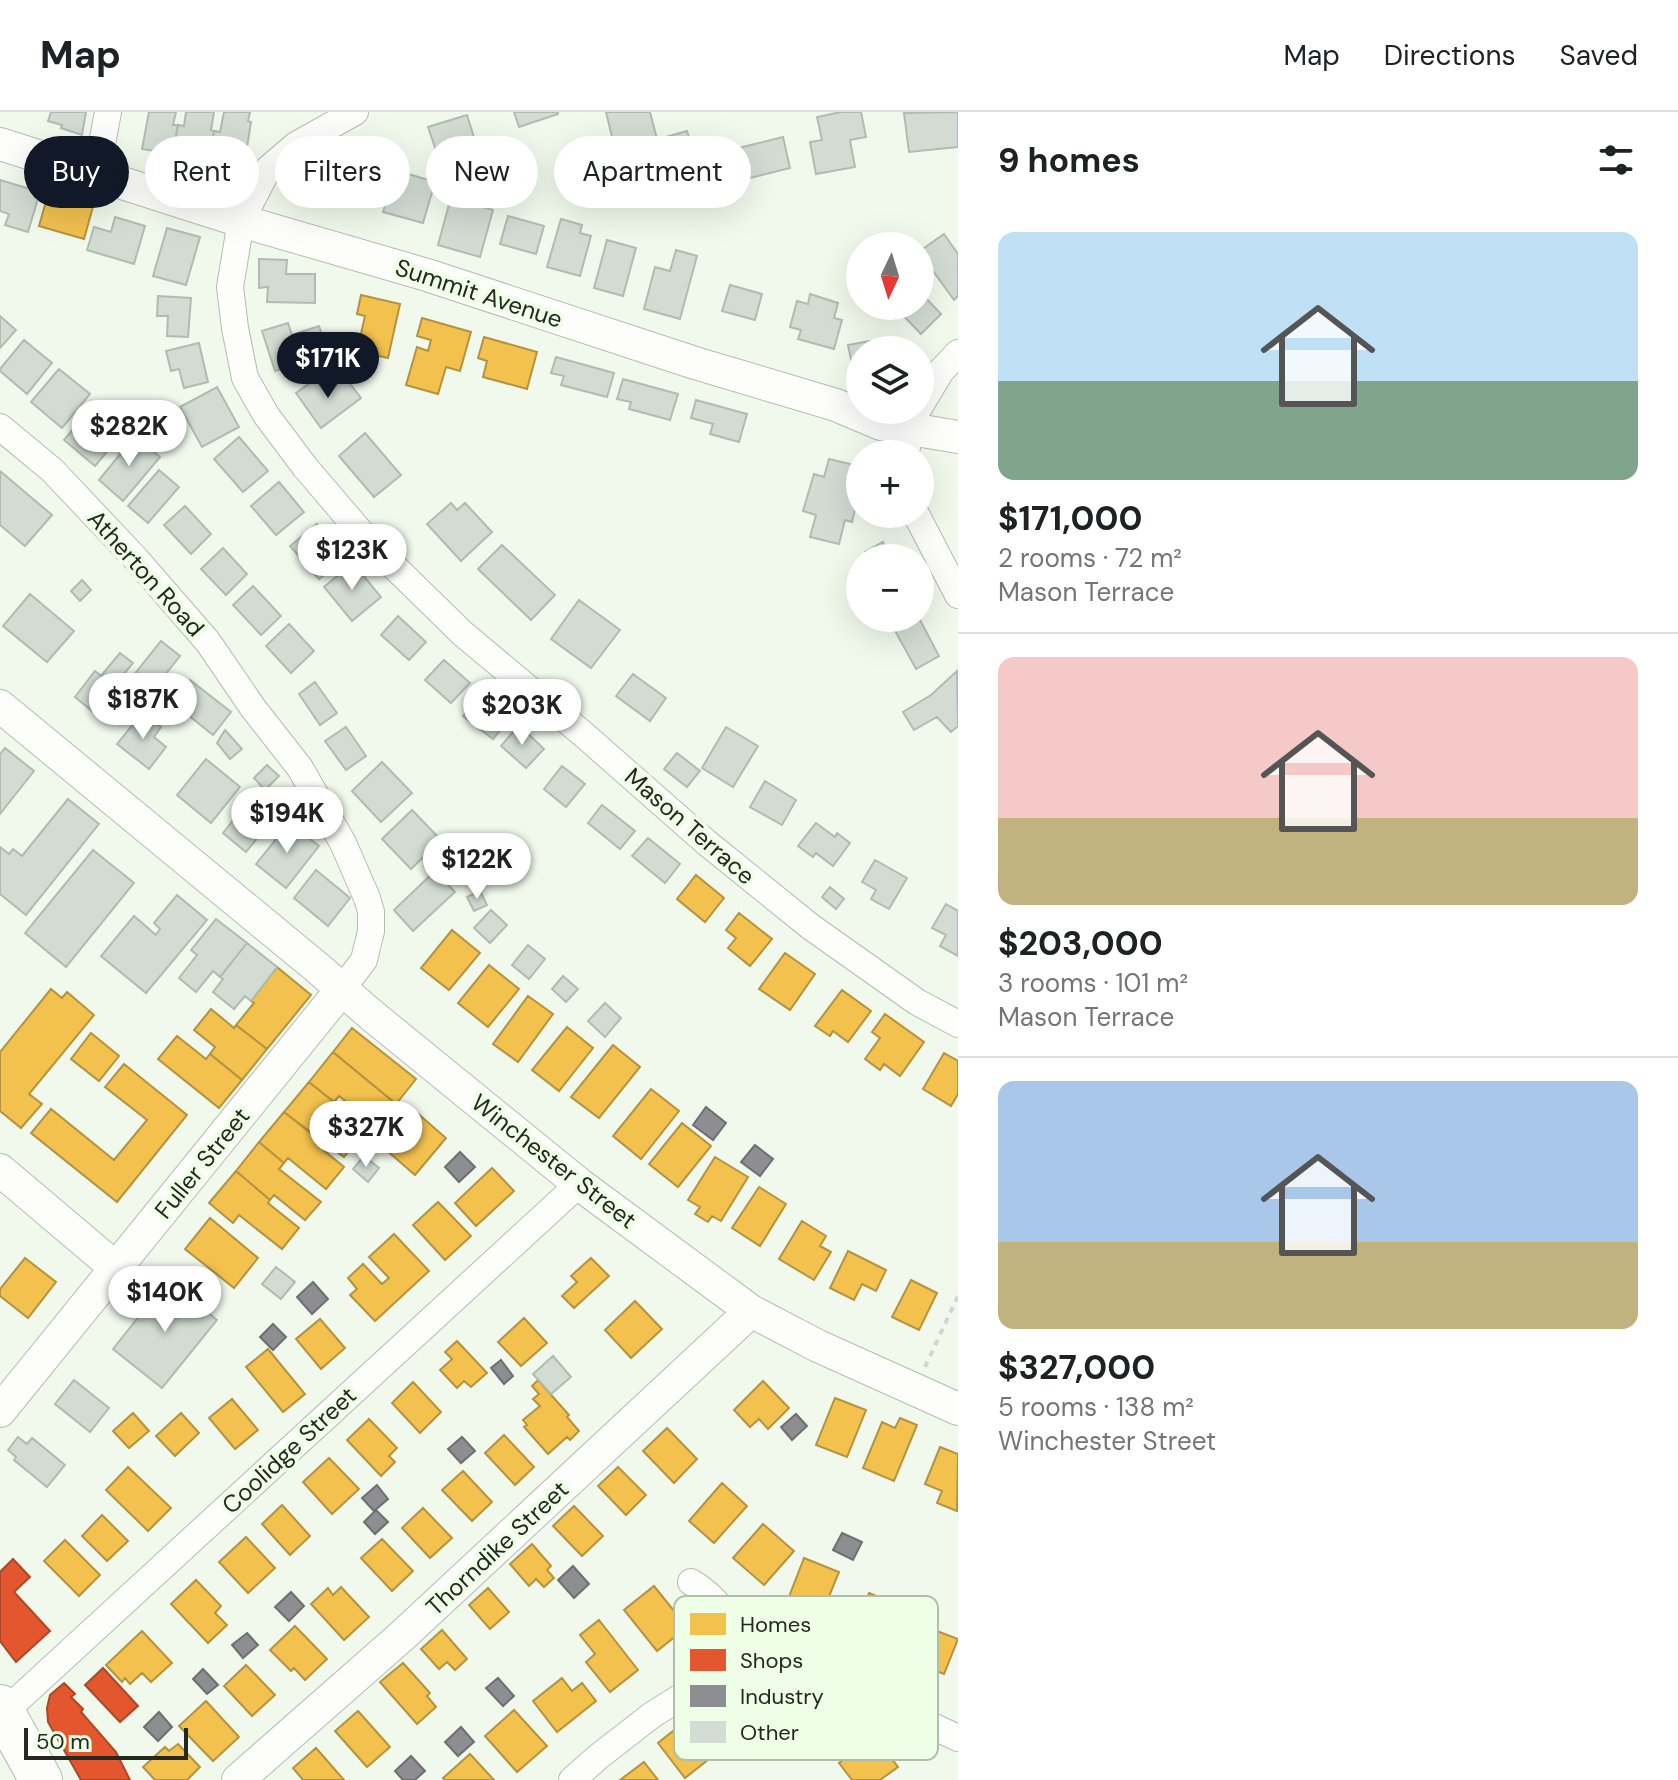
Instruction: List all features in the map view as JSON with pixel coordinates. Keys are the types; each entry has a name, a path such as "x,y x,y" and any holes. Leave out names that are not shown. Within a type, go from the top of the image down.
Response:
{"main road":[{"path":"1,1711 41,1780"}],"street":[{"path":"103,136 108,112"},
{"name":"Mason Terrace","path":"355,112 296,145 268,169 241,221 230,287 235,328 245,378 266,415 369,542 462,633 718,852 811,927 917,1002 958,1024"},
{"name":"Summit Avenue","path":"0,144 24,152"},
{"name":"Summit Avenue","path":"129,185 427,275 695,363 836,405 881,424 914,425 958,437"},
{"path":"914,425 941,371 958,353"},
{"name":"Atherton Road","path":"0,427 52,470 136,559 208,642 253,708 300,768 343,843 371,912 371,931 364,960 342,989"},
{"path":"923,528 958,595"},
{"name":"Winchester Street","path":"0,706 579,1184 751,1311 818,1346 958,1409"},
{"name":"Fuller Street","path":"0,1411 342,989"},
{"path":"0,1170 117,1269"},
{"name":"Coolidge Street","path":"1,1711 579,1184"},
{"name":"Thorndike Street","path":"238,1780 402,1636 751,1311"},
{"path":"691,1582 710,1596"},
{"path":"572,1780 652,1715 674,1701"},
{"path":"938,1729 958,1738"}],"path":[{"path":"922,1372 958,1296"}],"building: Homes":[{"path":"44,208 93,208 84,239 39,226"},
{"path":"361,295 400,304 388,358 357,351 365,316 357,314"},
{"path":"422,318 471,332 460,371 446,367 438,394 406,385 417,347 428,351 431,340 417,336"},
{"path":"484,337 537,352 527,389 483,377 487,361 478,358"},
{"path":"696,875 724,898 705,922 677,899"},
{"path":"739,913 772,939 750,966 728,948 736,938 726,930"},
{"path":"452,930 480,953 449,990 421,968"},
{"path":"785,953 815,974 790,1010 759,989"},
{"path":"489,965 519,989 488,1027 458,1003"},
{"path":"277,967 311,995 267,1049 236,1025"},
{"path":"51,989 62,998 67,992 94,1015 29,1094 42,1104 21,1128 0,1111 0,1052"},
{"path":"842,990 871,1011 848,1042 833,1031 830,1036 815,1026"},
{"path":"528,996 553,1014 518,1062 493,1044"},
{"path":"211,1009 267,1049 242,1080 210,1054 215,1047 194,1030"},
{"path":"885,1014 924,1042 900,1076 884,1064 880,1070 865,1059 880,1038 872,1032"},
{"path":"567,1027 593,1048 559,1091 532,1070"},
{"path":"352,1028 416,1079 396,1104 333,1052"},
{"path":"91,1033 119,1056 99,1081 71,1059"},
{"path":"177,1036 206,1059 210,1054 242,1080 219,1108 158,1059"},
{"path":"613,1045 640,1067 599,1118 571,1097"},
{"path":"333,1052 396,1104 377,1127 339,1096 334,1102 309,1082"},
{"path":"944,1053 958,1061 958,1094 951,1106 923,1089"},
{"path":"124,1064 187,1115 117,1202 31,1133 51,1109 114,1160 147,1120 105,1087"},
{"path":"309,1082 334,1102 330,1107 363,1133 344,1157 284,1112"},
{"path":"651,1089 679,1111 641,1159 613,1136"},
{"path":"284,1112 319,1140 316,1144 344,1167 326,1189 288,1158 284,1163 259,1142"},
{"path":"416,1112 446,1138 415,1175 385,1149"},
{"path":"682,1123 711,1146 678,1187 649,1164"},
{"path":"259,1142 284,1163 279,1169 321,1202 305,1220 274,1195 270,1200 236,1171"},
{"path":"715,1157 748,1177 721,1221 712,1216 708,1222 695,1214 700,1207 688,1200"},
{"path":"492,1168 514,1191 476,1226 455,1203"},
{"path":"236,1171 299,1228 282,1249 239,1215 233,1223 209,1203"},
{"path":"759,1187 786,1204 760,1246 732,1228"},
{"path":"438,1202 471,1236 445,1260 413,1225"},
{"path":"210,1218 258,1258 234,1288 185,1249"},
{"path":"802,1221 826,1236 820,1246 831,1252 814,1280 779,1259"},
{"path":"394,1234 429,1271 375,1321 350,1295 357,1289 348,1278 363,1264 382,1284 389,1278 369,1257"},
{"path":"848,1251 886,1270 876,1291 862,1284 854,1300 830,1288"},
{"path":"25,1258 56,1282 28,1318 0,1296 0,1289"},
{"path":"591,1258 609,1276 574,1308 562,1296 577,1282 571,1276"},
{"path":"911,1280 937,1293 919,1330 892,1317"},
{"path":"635,1301 662,1329 631,1358 605,1330"},
{"path":"524,1318 547,1343 521,1366 498,1342"},
{"path":"320,1319 345,1348 321,1369 296,1339"},
{"path":"457,1341 487,1373 471,1387 464,1381 457,1388 440,1370 452,1359 445,1352"},
{"path":"268,1349 305,1394 283,1412 246,1367"},
{"path":"538,1380 579,1431 548,1454 524,1427 527,1425 523,1420 540,1406 533,1399 539,1394 532,1386"},
{"path":"763,1381 789,1408 768,1429 759,1419 750,1427 734,1410"},
{"path":"413,1382 441,1412 420,1433 392,1403"},
{"path":"835,1398 866,1410 847,1457 816,1445"},
{"path":"232,1399 258,1430 235,1449 209,1418"},
{"path":"133,1413 149,1431 129,1448 113,1431"},
{"path":"181,1413 199,1433 175,1456 156,1436"},
{"path":"900,1418 917,1425 894,1481 863,1468 882,1422 895,1428"},
{"path":"369,1419 397,1448 389,1456 395,1462 381,1476 347,1440"},
{"path":"667,1428 697,1459 674,1483 643,1451"},
{"path":"504,1435 534,1467 515,1485 485,1453"},
{"path":"940,1447 958,1454 957,1511 937,1503 942,1491 925,1484"},
{"path":"329,1458 359,1489 332,1514 303,1482"},
{"path":"128,1467 171,1508 148,1531 106,1490"},
{"path":"618,1467 646,1495 626,1515 598,1486"},
{"path":"463,1471 492,1502 472,1521 442,1490"},
{"path":"722,1483 747,1506 714,1543 689,1521"},
{"path":"282,1505 310,1536 290,1555 262,1524"},
{"path":"574,1506 603,1536 582,1556 553,1526"},
{"path":"423,1508 452,1538 430,1558 402,1528"},
{"path":"102,1515 128,1541 107,1561 82,1536"},
{"path":"763,1524 794,1551 764,1585 733,1558"},
{"path":"246,1537 275,1568 248,1593 219,1562"},
{"path":"382,1539 413,1571 392,1591 361,1558"},
{"path":"65,1540 100,1575 79,1596 44,1561"},
{"path":"532,1544 551,1566 547,1570 554,1578 544,1587 536,1579 529,1586 510,1564"},
{"path":"804,1558 839,1572 829,1596 789,1596"},
{"path":"196,1580 221,1606 215,1613 227,1625 208,1643 171,1604"},
{"path":"654,1586 674,1611 674,1637 657,1651 624,1610"},
{"path":"341,1587 369,1617 344,1640 311,1604 328,1588 333,1595"},
{"path":"488,1588 509,1612 490,1629 469,1605"},
{"path":"599,1620 638,1670 610,1692 586,1662 595,1654 580,1635"},
{"path":"295,1626 327,1659 305,1680 270,1650"},
{"path":"442,1630 467,1659 455,1670 447,1662 439,1669 421,1649"},
{"path":"142,1631 172,1663 151,1682 142,1673 130,1684 125,1678 122,1682 106,1665"},
{"path":"938,1631 958,1639 944,1674 938,1672"},
{"path":"403,1663 430,1693 427,1696 436,1707 417,1724 380,1682"},
{"path":"246,1665 275,1695 252,1716 224,1686"},
{"path":"562,1678 572,1691 582,1683 596,1701 557,1732 533,1701"},
{"path":"206,1701 239,1737 213,1761 179,1726"},
{"path":"514,1710 547,1746 517,1772 485,1736"},
{"path":"358,1711 390,1747 367,1767 335,1731"},
{"path":"674,1730 674,1760 708,1760 685,1778 658,1743"},
{"path":"178,1744 200,1767 187,1780 155,1780 143,1767 165,1747 169,1751"},
{"path":"316,1748 344,1780 303,1780 293,1768"},
{"path":"470,1754 494,1780 443,1778"},
{"path":"843,1760 893,1760 898,1767 880,1780 852,1780 839,1763"},
{"path":"644,1762 658,1780 620,1780"}],"building: Shops":[{"path":"13,1559 30,1577 14,1592 50,1631 16,1662 0,1641 0,1572"},
{"path":"103,1668 138,1706 120,1722 85,1685"},
{"path":"64,1683 75,1694 71,1697 83,1709 81,1712 116,1752 130,1780 81,1780 48,1722 50,1695"}],"building: Industry":[{"path":"706,1107 726,1123 713,1140 693,1125"},
{"path":"755,1145 773,1159 760,1176 741,1162"},
{"path":"460,1152 475,1167 459,1182 445,1167"},
{"path":"313,1282 328,1299 312,1314 297,1297"},
{"path":"273,1324 286,1337 273,1350 260,1337"},
{"path":"501,1360 513,1376 504,1384 491,1368"},
{"path":"796,1414 807,1426 792,1440 781,1427"},
{"path":"462,1437 475,1451 461,1463 448,1449"},
{"path":"377,1485 388,1499 374,1511 362,1498"},
{"path":"376,1510 388,1522 375,1534 364,1522"},
{"path":"842,1533 862,1542 853,1560 833,1550"},
{"path":"573,1566 589,1584 574,1598 558,1580"},
{"path":"291,1592 304,1606 289,1621 275,1607"},
{"path":"247,1633 258,1645 243,1658 232,1645"},
{"path":"203,1669 218,1685 207,1694 193,1679"},
{"path":"498,1678 514,1696 503,1706 486,1688"},
{"path":"159,1712 172,1727 158,1741 144,1727"},
{"path":"461,1727 474,1742 458,1756 445,1742"},
{"path":"411,1756 425,1771 415,1780 403,1780 395,1771"}],"building: Other":[{"path":"51,112 86,112 82,135 48,121"},
{"path":"149,112 176,112 173,125 178,125 176,136 145,136 145,149 142,149"},
{"path":"186,112 214,112 213,136 176,136 178,125 184,126"},
{"path":"224,112 250,112 249,136 213,136 214,131 220,132"},
{"path":"514,112 558,112 558,114 519,127"},
{"path":"606,112 650,112 656,136 612,136"},
{"path":"861,112 866,137 850,140 855,167 816,174 810,142 822,140 817,117"},
{"path":"958,112 958,147 909,152 904,113"},
{"path":"467,115 474,136 431,136 428,127"},
{"path":"687,131 689,136 670,136"},
{"path":"783,137 790,168 751,178 751,145"},
{"path":"410,174 426,179 427,208 423,223 383,212 384,208 410,208"},
{"path":"0,180 24,187 24,208 35,208 28,232 5,225 9,214 0,211"},
{"path":"448,208 493,210 480,257 438,245"},
{"path":"508,216 544,226 536,254 500,244"},
{"path":"115,217 145,226 134,264 87,250 94,227 111,232"},
{"path":"561,219 582,225 580,233 591,236 580,276 547,267"},
{"path":"167,228 200,237 186,285 153,276"},
{"path":"944,234 958,254 958,296 954,300 934,272 934,241"},
{"path":"607,240 636,248 623,296 594,288"},
{"path":"676,250 697,256 680,319 644,309 655,267 670,271"},
{"path":"259,259 287,260 286,274 315,274 315,303 267,302 268,287 259,288"},
{"path":"730,285 762,294 755,320 722,311"},
{"path":"810,294 838,303 834,318 842,320 834,349 798,339 801,330 790,327 797,301 808,304"},
{"path":"158,296 191,298 188,337 167,336 168,316 157,316"},
{"path":"934,307 941,314 921,334 908,320 934,320"},
{"path":"0,316 16,330 0,348"},
{"path":"288,323 292,335 319,326 328,354 275,371 262,331"},
{"path":"24,340 52,363 27,394 0,371"},
{"path":"199,343 208,382 184,388 179,369 171,371 166,351"},
{"path":"556,357 614,373 607,397 561,385 564,376 551,373"},
{"path":"59,369 90,394 62,428 31,402"},
{"path":"345,377 361,398 321,428 296,393 317,378 326,391"},
{"path":"623,379 678,394 670,420 629,409 631,402 617,399"},
{"path":"217,387 239,427 202,447 180,407"},
{"path":"696,400 747,414 739,442 710,434 713,424 691,418"},
{"path":"96,402 127,428 95,466 64,440"},
{"path":"365,433 401,475 374,497 339,456"},
{"path":"135,436 160,457 123,501 99,480"},
{"path":"239,437 268,471 243,492 214,459"},
{"path":"829,459 846,463 846,520 839,544 810,537 816,515 803,511 814,474 824,477"},
{"path":"159,470 179,487 148,523 128,506"},
{"path":"0,471 52,515 25,546 0,525"},
{"path":"279,482 304,512 276,535 251,506"},
{"path":"451,503 457,510 465,503 492,532 461,561 427,524"},
{"path":"185,506 211,534 191,554 164,525"},
{"path":"317,524 345,558 319,579 290,546"},
{"path":"502,545 555,595 531,620 478,569"},
{"path":"223,548 247,574 226,595 201,569"},
{"path":"353,563 381,597 352,621 324,587"},
{"path":"82,580 91,590 80,601 71,591"},
{"path":"253,586 281,616 261,635 233,605"},
{"path":"30,594 74,631 47,662 3,626"},
{"path":"579,600 620,630 591,668 551,639"},
{"path":"398,616 426,642 409,660 381,635"},
{"path":"289,624 314,651 291,673 266,646"},
{"path":"896,632 926,632 939,656 916,669"},
{"path":"161,641 180,656 148,696 129,681"},
{"path":"120,653 133,663 114,686 122,693 102,719 75,697 95,671 101,676"},
{"path":"444,660 470,683 451,703 425,680"},
{"path":"957,671 958,726 951,732 937,717 914,730 903,712 931,695"},
{"path":"633,674 666,698 650,721 616,696"},
{"path":"190,680 231,712 213,735 172,702"},
{"path":"315,682 337,713 320,725 299,694"},
{"path":"479,696 508,720 493,739 463,716"},
{"path":"143,712 161,727 154,737 166,747 149,769 117,744"},
{"path":"519,725 544,749 526,768 501,746"},
{"path":"346,727 366,756 346,770 325,741"},
{"path":"726,727 758,746 733,787 702,768"},
{"path":"225,730 242,749 230,759 217,743"},
{"path":"5,748 34,771 0,814 0,754"},
{"path":"677,753 700,771 687,787 664,769"},
{"path":"206,759 240,787 211,823 177,795"},
{"path":"382,762 412,793 381,822 352,791"},
{"path":"267,765 279,776 265,790 254,778"},
{"path":"562,766 585,784 566,807 544,789"},
{"path":"765,781 796,800 782,825 750,807"},
{"path":"258,789 281,809 246,852 223,833"},
{"path":"68,799 99,824 26,915 0,894 0,847 9,854 13,849 22,856"},
{"path":"602,805 635,831 620,849 588,823"},
{"path":"412,810 441,840 411,869 382,839"},
{"path":"289,823 319,846 286,888 256,864"},
{"path":"816,823 835,837 837,833 850,843 833,866 816,853 813,857 798,846"},
{"path":"648,838 680,864 665,883 632,856"},
{"path":"93,850 134,883 66,967 25,933"},
{"path":"875,860 907,878 889,909 871,899 876,890 862,882"},
{"path":"316,870 350,898 328,926 294,898"},
{"path":"435,871 455,892 413,931 394,910"},
{"path":"830,887 844,899 836,909 822,897"},
{"path":"480,891 487,905 474,911 467,897"},
{"path":"177,895 207,920 146,993 101,956 134,916 156,935 160,929 154,923"},
{"path":"946,904 958,911 958,956 940,946 946,935 932,928"},
{"path":"491,910 507,925 490,943 474,928"},
{"path":"216,919 247,943 220,977 213,971 196,992 179,978 197,955 191,950"},
{"path":"247,943 277,967 251,1001 245,996 234,1009 213,992 223,979 220,977"},
{"path":"528,945 545,959 529,979 512,965"},
{"path":"563,976 578,989 566,1002 552,989"},
{"path":"605,1003 621,1018 605,1037 588,1021"},
{"path":"364,1156 379,1168 368,1182 353,1169"},
{"path":"276,1267 295,1282 281,1299 262,1284"},
{"path":"168,1280 217,1320 162,1388 113,1349"},
{"path":"553,1356 571,1377 551,1394 533,1374"},
{"path":"74,1380 109,1408 90,1432 55,1404"},
{"path":"18,1437 27,1444 32,1438 65,1465 47,1487 14,1460 16,1457 8,1450"}]}
